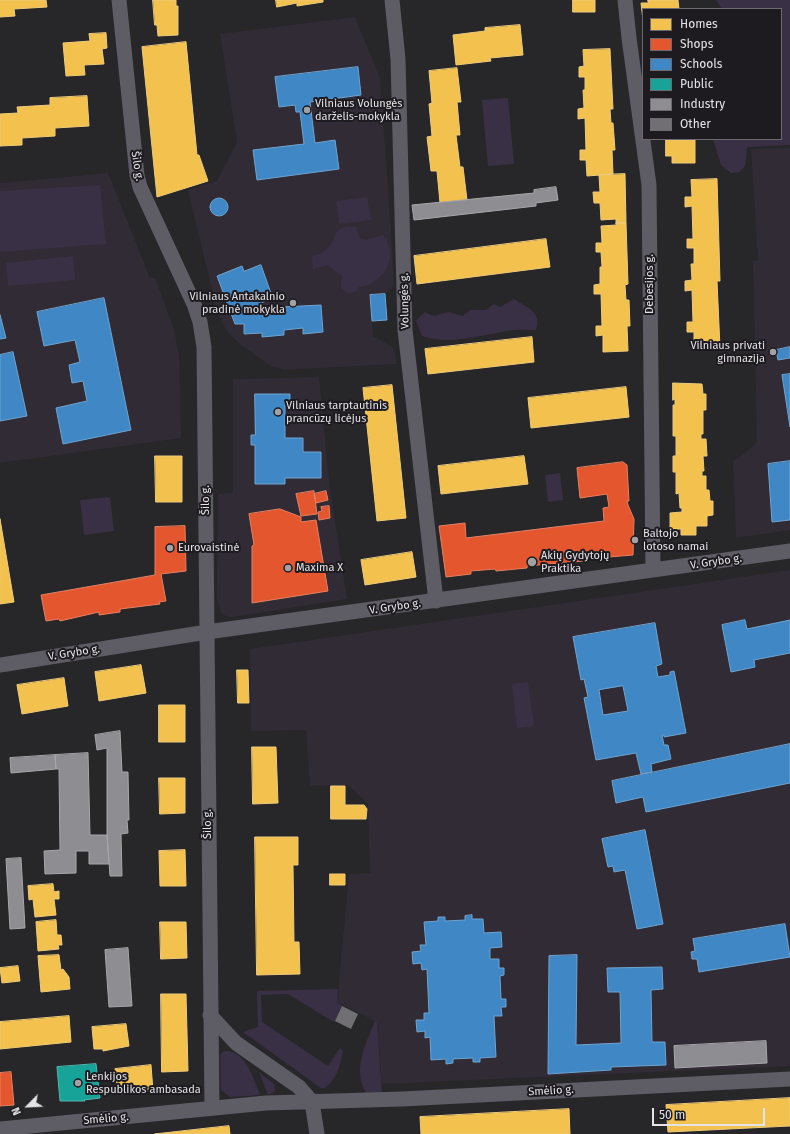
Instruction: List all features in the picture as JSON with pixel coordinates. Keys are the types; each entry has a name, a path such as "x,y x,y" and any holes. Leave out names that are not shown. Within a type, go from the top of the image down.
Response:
{"street":[{"name":"Šilo g.","path":"119,0 137,175 140,187 194,304 200,322 204,347 212,1108"},
{"name":"Volungės g.","path":"392,0 398,59 405,330 436,601"},
{"name":"Debesijos g.","path":"625,0 642,134"},
{"name":"Debesijos g.","path":"643,140 649,185 653,570"},
{"name":"V. Grybo g.","path":"0,665 207,632 790,551"},
{"path":"210,1015 236,1043 299,1087 312,1102 317,1134"},
{"path":"211,1054 217,1046 224,1042 236,1043"},
{"path":"280,1073 286,1095 283,1101"},
{"name":"Smėlio g.","path":"312,1102 790,1079"},
{"path":"212,1108 283,1101 312,1102"},
{"name":"Smėlio g.","path":"0,1129 212,1108"}],"shaded area":[{"path":"716,0 790,0 790,145 747,147 745,166 739,172 731,173 721,165 713,140 782,140 782,8 721,8"},
{"name":"Vilniaus Volungės darželis-mokykla","path":"355,17 380,78 391,232 394,286 385,294 370,295 373,336 394,348 397,364 284,370 271,366 242,346 226,330 217,311 188,190 217,181 237,142 220,34"},
{"path":"508,98 514,164 488,166 482,100"},
{"name":"Vilniaus privati gimnazija","path":"790,148 790,530 736,538 733,460 739,458 757,442 753,261 758,261 751,149"},
{"path":"108,173 150,278 155,278 174,329 179,355 181,438 0,463 0,183"},
{"path":"100,185 106,244 0,252 0,191"},
{"path":"367,197 371,220 339,224 336,201"},
{"path":"347,226 356,227 360,239 366,240 383,235 388,243 390,252 387,268 376,281 359,287 355,292 347,293 341,288 342,276 327,265 313,269 312,256 325,251 331,244 337,231"},
{"path":"73,256 75,280 8,286 6,263"},
{"path":"514,299 535,314 537,318 536,330 510,330 462,339 441,340 422,336 416,321 425,312 434,316 448,312 463,316 470,310 486,310 494,304 500,307"},
{"path":"319,377 330,489 347,599 234,617 226,616 222,614 217,598 218,494 233,493 233,379"},
{"path":"560,473 563,500 548,502 545,475"},
{"path":"110,497 114,531 84,535 80,500"},
{"path":"790,570 790,1066 382,1084 377,1022 337,1002 349,874 370,873 368,804 348,785 310,786 306,730 251,731 250,649"},
{"path":"528,682 534,726 517,728 512,684"},
{"path":"338,989 337,1002 342,1006 334,1022 288,994 261,995 262,1022 328,1066 340,1048 343,1051 335,1076 325,1088 321,1088 243,1032 258,1027 257,991"},
{"path":"375,1021 377,1022 382,1094 366,1093 360,1075 362,1057"},
{"path":"222,1052 233,1052 244,1061 252,1074 260,1095 230,1097 221,1090 220,1056"},
{"path":"259,1072 274,1084 275,1091 268,1095"}],"building: Homes":[{"path":"0,0 46,0 47,7 14,9 15,16 0,17"},
{"path":"153,0 176,0 176,6 178,6 178,35 158,36 157,25 155,25"},
{"path":"276,0 323,0 323,2 297,6 297,3 277,7"},
{"path":"573,0 595,0 595,12 573,12"},
{"path":"648,0 678,0 679,8 642,8 642,12 641,3 648,3"},
{"path":"520,25 523,55 490,58 491,61 456,65 453,35 485,31 485,28"},
{"path":"106,33 107,48 102,49 104,64 84,65 85,75 66,76 63,43 90,41 89,34"},
{"path":"186,42 197,155 199,155 208,181 157,197 142,47"},
{"path":"610,49 613,109 610,109 611,123 613,123 615,150 612,150 613,174 587,176 586,160 580,160 580,150 586,150 585,118 578,119 578,109 584,108 583,90 585,90 585,77 579,77 579,67 584,66 583,50"},
{"path":"457,68 461,102 457,102 460,135 456,135 460,167 463,167 467,200 440,203 437,171 431,171 427,137 432,136 429,104 432,103 429,71"},
{"path":"87,96 89,126 55,128 55,136 22,138 22,145 0,146 0,114 18,113 17,107 50,105 50,98"},
{"path":"666,140 695,140 695,163 672,163 672,156 666,156"},
{"path":"625,174 626,223 616,223 616,219 601,220 600,203 594,203 593,192 600,192 599,175"},
{"path":"717,179 720,281 717,281 720,348 694,348 694,332 687,332 687,322 693,322 692,290 685,291 685,281 692,280 691,264 694,264 694,248 687,248 687,239 693,239 692,206 685,207 685,197 692,197 691,180"},
{"path":"616,223 626,223 628,284 625,285 626,300 629,300 630,326 627,326 628,351 603,352 603,335 596,336 596,326 602,326 601,294 594,294 594,285 600,284 600,267 602,267 601,252 596,252 596,243 602,243 601,226 616,225"},
{"path":"546,239 550,267 417,284 414,256"},
{"path":"532,337 534,362 428,374 425,349"},
{"path":"673,383 702,384 703,394 706,394 706,410 703,410 703,434 701,434 701,439 706,439 707,456 703,456 704,471 702,471 702,476 706,476 706,490 709,490 710,501 713,501 713,515 707,516 707,526 696,526 696,535 681,535 681,529 670,529 670,513 682,512 682,508 680,508 679,493 676,494 676,472 673,472 673,456 676,456 676,436 673,436 673,405 675,405 675,399 673,400"},
{"path":"392,385 406,518 377,521 363,388"},
{"path":"626,387 629,417 531,428 528,398"},
{"path":"155,456 182,456 182,502 156,502"},
{"path":"524,456 528,484 441,494 438,466"},
{"path":"0,519 14,602 0,604"},
{"path":"412,552 416,577 365,585 361,560"},
{"path":"141,665 146,693 99,701 95,672"},
{"path":"237,670 248,670 249,703 238,703"},
{"path":"64,678 68,706 22,714 17,685"},
{"path":"159,705 185,705 185,742 159,742"},
{"path":"252,747 276,747 278,803 253,804"},
{"path":"159,778 185,778 185,813 160,814"},
{"path":"331,786 345,786 345,805 364,805 367,809 366,819 331,819"},
{"path":"255,837 298,837 298,865 293,865 294,942 299,942 300,974 257,975"},
{"path":"185,850 186,886 160,886 159,851"},
{"path":"330,874 345,874 345,885 330,885"},
{"path":"53,884 54,892 59,891 59,899 54,899 56,915 35,917 33,899 29,900 28,886"},
{"path":"56,920 57,935 61,935 62,945 58,945 59,949 38,951 36,922"},
{"path":"160,922 186,922 187,958 161,959"},
{"path":"59,955 61,970 63,969 69,977 70,989 41,992 38,956"},
{"path":"18,966 20,981 2,983 0,968"},
{"path":"161,994 186,994 188,1071 162,1072"},
{"path":"69,1016 71,1042 0,1049 0,1022"},
{"path":"126,1024 129,1046 103,1051 103,1049 94,1049 92,1027"},
{"path":"151,1065 153,1091 118,1094 115,1069"},
{"path":"790,1098 790,1126 668,1132 666,1105"},
{"path":"569,1109 570,1134 421,1134 420,1117"},
{"path":"229,1126 230,1134 155,1134"}],"building: Shops":[{"path":"623,462 627,465 629,501 627,501 634,519 633,555 609,557 609,555 583,558 583,561 527,566 527,568 496,571 495,569 471,571 471,574 446,577 439,526 465,523 466,538 604,521 603,508 609,507 607,494 580,498 577,468"},
{"path":"314,491 317,514 301,516 296,494"},
{"path":"326,491 328,500 316,503 314,494"},
{"path":"329,506 330,518 319,520 318,512 322,511 321,507"},
{"name":"Maxima X","path":"280,509 301,517 301,522 316,520 328,591 252,603 252,546 254,545 249,514"},
{"path":"185,526 186,571 161,574 166,601 159,602 160,604 120,609 120,612 99,615 99,612 60,621 59,619 46,621 41,595 155,575 155,527"},
{"path":"11,1072 14,1105 0,1106 0,1073"}],"building: Schools":[{"path":"358,67 361,95 310,102 315,143 335,140 339,169 257,180 253,150 304,144 300,112 296,112 295,105 279,107 275,77"},
{"path":"219,198 225,201 228,207 225,213 219,216 213,213 210,207 213,201"},
{"path":"261,265 273,299 260,303 261,308 321,305 323,332 303,334 303,328 284,330 284,335 262,337 262,333 244,334 244,324 235,324 217,276 242,266 244,271"},
{"path":"385,294 387,320 372,321 370,295"},
{"path":"104,298 131,430 63,444 56,408 87,401 83,381 72,383 69,365 80,362 75,340 44,346 37,312"},
{"path":"0,315 6,338 0,339"},
{"path":"790,347 790,358 778,360 776,350"},
{"path":"13,352 27,416 0,421 0,355"},
{"path":"790,374 790,427 782,375"},
{"path":"255,394 290,394 290,404 285,404 285,438 303,438 303,452 321,452 321,478 285,478 285,484 255,484 255,445 251,445 251,435 255,435"},
{"path":"790,461 790,520 772,522 768,464"},
{"path":"745,620 747,629 790,620 790,653 754,660 755,667 731,672 722,625"},
{"path":"655,623 662,664 656,666 658,677 670,675 670,672 674,671 686,733 664,737 664,735 662,735 664,745 668,745 671,759 651,764 652,772 641,774 636,753 596,760 584,698 588,697 584,679 581,680 573,637","holes":["623,686 628,711 603,715 599,690"]},
{"path":"790,744 790,783 646,812 643,797 616,803 612,781"},
{"path":"645,830 663,924 637,929 625,870 614,872 613,866 608,867 602,839"},
{"path":"472,915 472,919 483,919 484,933 501,932 502,947 490,948 490,959 499,959 499,968 504,968 504,975 500,976 501,999 506,999 506,1007 501,1007 502,1016 494,1016 496,1057 480,1058 480,1062 473,1062 473,1058 453,1059 453,1063 446,1064 446,1059 431,1060 430,1037 425,1038 425,1031 417,1032 416,1020 424,1020 424,1013 429,1013 427,969 422,970 421,963 413,964 412,952 421,951 420,945 426,945 424,922 438,921 438,917 445,917 445,921 465,920 465,916"},
{"path":"785,924 790,957 699,972 697,959 692,959 691,952 695,951 693,939"},
{"path":"577,955 576,1045 621,1043 620,992 608,992 607,968 662,967 663,989 651,990 652,1042 665,1042 666,1065 611,1067 611,1070 548,1074 549,956"}],"building: Public":[{"name":"Lenkijos Respublikos ambasada","path":"96,1064 100,1098 84,1100 85,1101 60,1101 57,1067"}],"building: Industry":[{"path":"556,187 558,200 536,203 536,206 414,220 412,205 534,193 534,190"},
{"path":"120,731 122,772 128,772 129,820 127,820 128,833 121,834 122,876 110,876 107,835 107,748 97,750 95,735"},
{"path":"88,753 90,835 107,835 109,864 89,864 89,851 76,851 76,873 45,874 44,851 60,850 59,769 56,769 55,755"},
{"path":"55,755 56,769 11,773 10,758"},
{"path":"21,858 25,928 10,929 6,859"},
{"path":"128,948 132,1006 109,1007 105,950"},
{"path":"766,1041 767,1063 675,1068 674,1046"}],"building: Other":[{"path":"342,1006 358,1014 351,1029 335,1021"}],"place":[{"name":"Vilniaus Volungės darželis-mokykla","path":"307,110"},
{"name":"Vilniaus Antakalnio pradinė mokykla","path":"293,303"},
{"name":"Vilniaus privati gimnazija","path":"773,352"},
{"name":"Vilniaus tarptautinis prancūzų licėjus","path":"278,412"},
{"name":"Baltojo lotoso namai","path":"635,540"},
{"name":"Eurovaistinė","path":"170,548"},
{"name":"Akių Gydytojų Praktika","path":"532,562"},
{"name":"Maxima X","path":"288,568"},
{"name":"Lenkijos Respublikos ambasada","path":"78,1083"}]}
